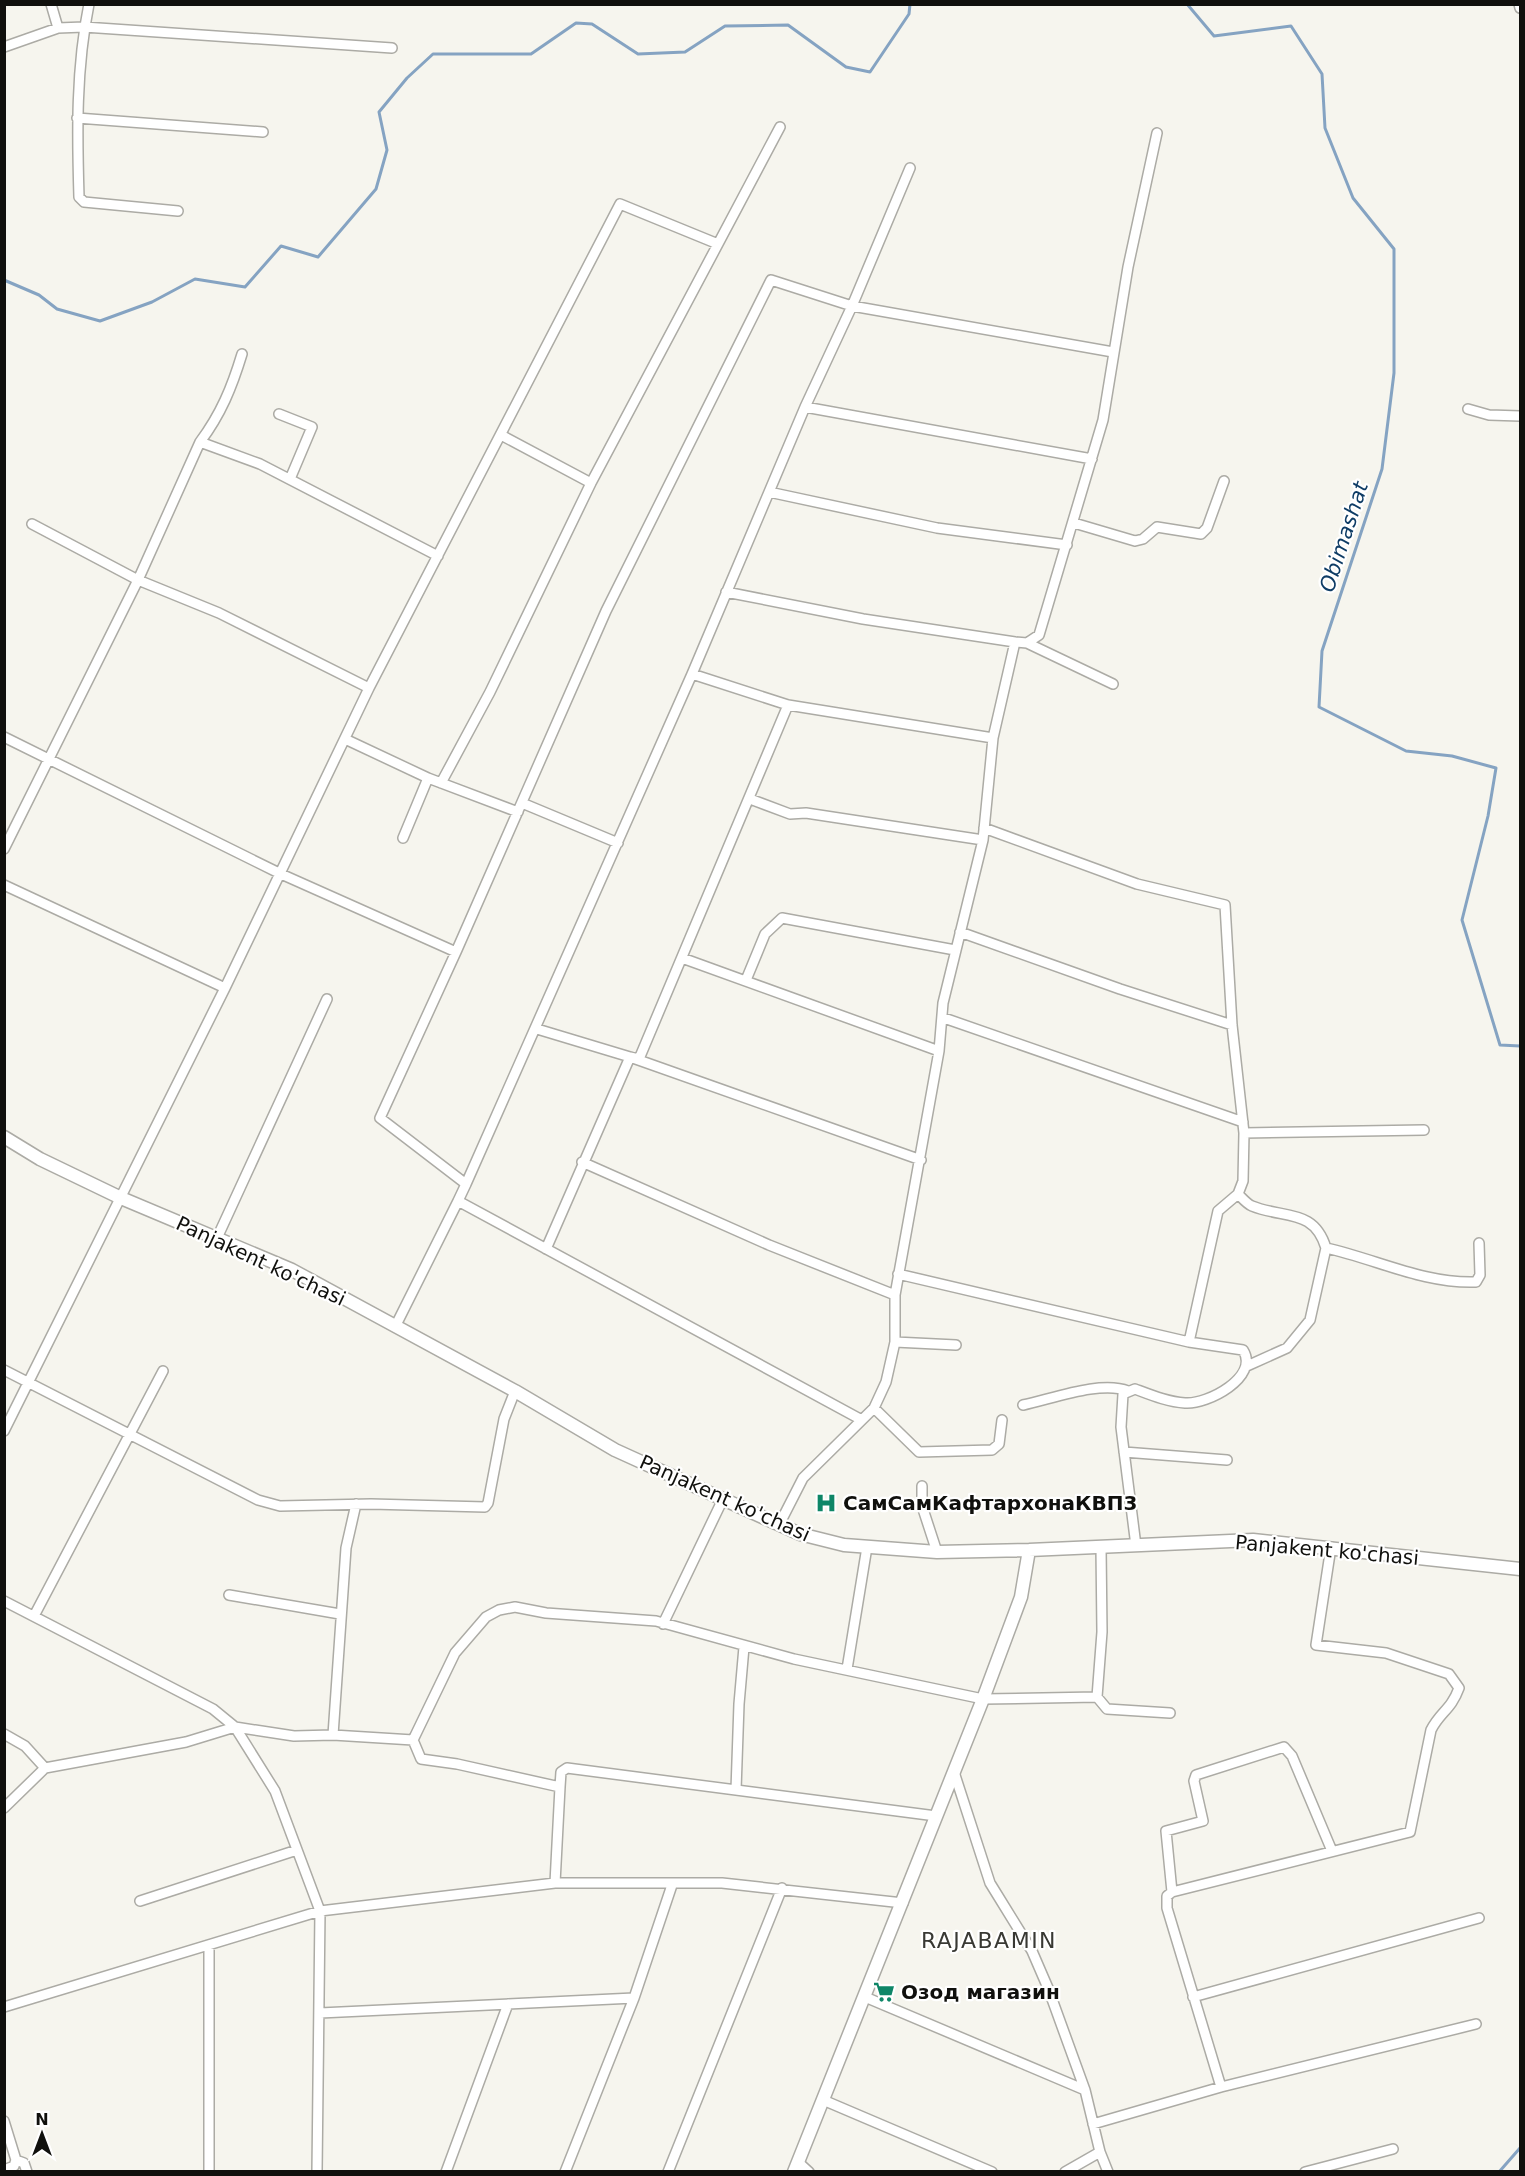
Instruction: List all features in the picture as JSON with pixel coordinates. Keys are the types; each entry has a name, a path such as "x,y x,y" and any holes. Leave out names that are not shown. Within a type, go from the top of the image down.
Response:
{"main road":[{"name":"Panjakent ko'chasi","path":"4,1137 40,1159 121,1198 292,1270 615,1450 779,1525 821,1540 867,1547 937,1552 1101,1548 1253,1540 1521,1569"},
{"path":"796,2167 983,1699 1021,1597 1029,1550"}],"street":[{"path":"51,4 58,28"},
{"path":"89,4 84,27 77,118 79,197 84,202 178,211"},
{"path":"4,46 58,28 84,27 392,48"},
{"path":"77,118 262,132"},
{"path":"441,783 490,692 591,483 780,126"},
{"path":"1028,643 1039,635 1074,524 1103,420 1128,267 1157,133"},
{"path":"395,1327 458,1201 537,1029 910,168"},
{"path":"4,1431 225,988 369,688 620,204 718,244"},
{"path":"466,1184 380,1118 456,952 606,611 771,280 852,306 1113,352"},
{"path":"4,849 138,580 200,442 230,392 242,354"},
{"path":"805,407 1092,459"},
{"path":"1468,409 1489,416 1521,416"},
{"path":"279,414 312,427 290,478"},
{"path":"501,435 591,483"},
{"path":"200,442 260,464 290,478 438,556"},
{"path":"1074,524 1135,541 1143,539 1157,527 1201,534 1207,528 1224,481"},
{"path":"768,492 937,528 1067,545"},
{"path":"32,524 138,580 219,613 369,688"},
{"path":"726,592 863,619 1028,643 1113,684"},
{"path":"779,1525 803,1478 823,1461 860,1419 874,1408 886,1382 895,1342 895,1294 898,1274 921,1160 944,1018 943,1003 983,840 993,738 1015,642"},
{"path":"692,674 788,705 993,738"},
{"path":"630,1057 639,1059 788,705"},
{"path":"4,738 280,874 456,952"},
{"path":"345,739 441,783 618,843"},
{"path":"403,838 428,778"},
{"path":"750,799 790,814 806,813 983,840"},
{"path":"984,828 1137,884 1225,905 1232,1025 1244,1133 1243,1181 1238,1194 1218,1210 1189,1342"},
{"path":"4,885 225,988"},
{"path":"746,980 765,934 782,918 955,951"},
{"path":"960,932 1120,989 1232,1025"},
{"path":"682,958 939,1051"},
{"path":"217,1238 327,999"},
{"path":"944,1018 1242,1122"},
{"path":"537,1029 630,1057 921,1160"},
{"path":"546,1249 582,1162 630,1057"},
{"path":"1244,1133 1424,1130"},
{"path":"582,1162 769,1245 895,1294"},
{"path":"1023,1405 1097,1387 1136,1389 1186,1403 1203,1401 1240,1380 1247,1366 1287,1348 1310,1320 1326,1248 1323,1236 1308,1219 1252,1206 1238,1194"},
{"path":"458,1201 860,1419"},
{"path":"1326,1248 1356,1254 1440,1282 1476,1282 1480,1275 1479,1243"},
{"path":"898,1274 1189,1342 1243,1350 1247,1366"},
{"path":"895,1342 956,1345"},
{"path":"4,1370 269,1505 356,1504 485,1507 488,1503 504,1419 514,1392"},
{"path":"34,1616 163,1371"},
{"path":"1128,1390 1122,1397 1124,1452 1127,1460 1136,1546"},
{"path":"874,1408 919,1452 992,1450 999,1444 1002,1420"},
{"path":"1124,1452 1227,1460"},
{"path":"922,1486 922,1506 937,1552"},
{"path":"663,1623 723,1498"},
{"path":"333,1735 346,1548 356,1504"},
{"path":"847,1669 867,1547"},
{"path":"1221,2087 1167,1908 1167,1896 1172,1892 1410,1832 1431,1730 1436,1719 1452,1706 1459,1688 1449,1674 1386,1653 1316,1644 1331,1547"},
{"path":"1101,1548 1102,1632 1097,1697 1107,1709 1170,1713"},
{"path":"229,1595 340,1614"},
{"path":"4,1601 213,1709 235,1727 275,1791 320,1911 317,2172"},
{"path":"560,1787 457,1764 421,1759 413,1740 455,1653 486,1617 499,1610 515,1606 546,1613 663,1623 744,1647 983,1699 1097,1697"},
{"path":"736,1791 739,1704 744,1647"},
{"path":"4,1808 45,1768 186,1742 235,1727 294,1736 333,1735 413,1740"},
{"path":"4,1734 25,1746 45,1768"},
{"path":"1172,1892 1166,1833 1203,1821 1194,1781 1196,1775 1284,1747 1292,1756 1332,1851"},
{"path":"555,1883 561,1772 567,1768 936,1816"},
{"path":"954,1772 990,1883 1032,1951 1085,2090 1100,2152 1108,2172"},
{"path":"140,1901 297,1850"},
{"path":"4,2007 320,1911 555,1883 672,1885 722,1883 903,1903"},
{"path":"565,2172 634,1998 672,1885"},
{"path":"668,2172 782,1888"},
{"path":"1193,1997 1479,1918"},
{"path":"209,1945 209,2172"},
{"path":"865,1996 1085,2090"},
{"path":"320,2013 634,1998"},
{"path":"446,2172 508,2004"},
{"path":"1093,2124 1221,2087 1476,2024"},
{"path":"823,2100 992,2172"},
{"path":"4,2121 16,2160 14,2166 4,2170"},
{"path":"1305,2172 1393,2149"},
{"path":"1065,2172 1100,2152"},
{"path":"16,2160 24,2163 27,2172"},
{"path":"796,2167 809,2172"}],"waterway":[{"name":"Obimashat","path":"4,280 39,295 57,309 100,321 152,302 195,279 245,287 281,246 318,257 376,189 387,150 379,112 407,78 433,54 531,54 576,23 592,24 638,54 685,52 725,26 788,25 846,67 870,72 909,14 910,4"},
{"name":"Obimashat","path":"1187,4 1214,36 1291,26 1322,74 1325,128 1353,198 1394,249 1394,373 1382,469 1322,651 1319,707 1406,751 1452,756 1496,768 1488,816 1462,920 1500,1045 1520,1046"},
{"name":"Obimashat","path":"1499,2172 1520,2148"}],"place":[{"name":"СамСамКафтархонаКВП3","path":"826,1503"},
{"name":"Озод магазин","path":"884,1992"}],"district":[{"name":"RAJABAMIN","path":"989,1940"}]}
